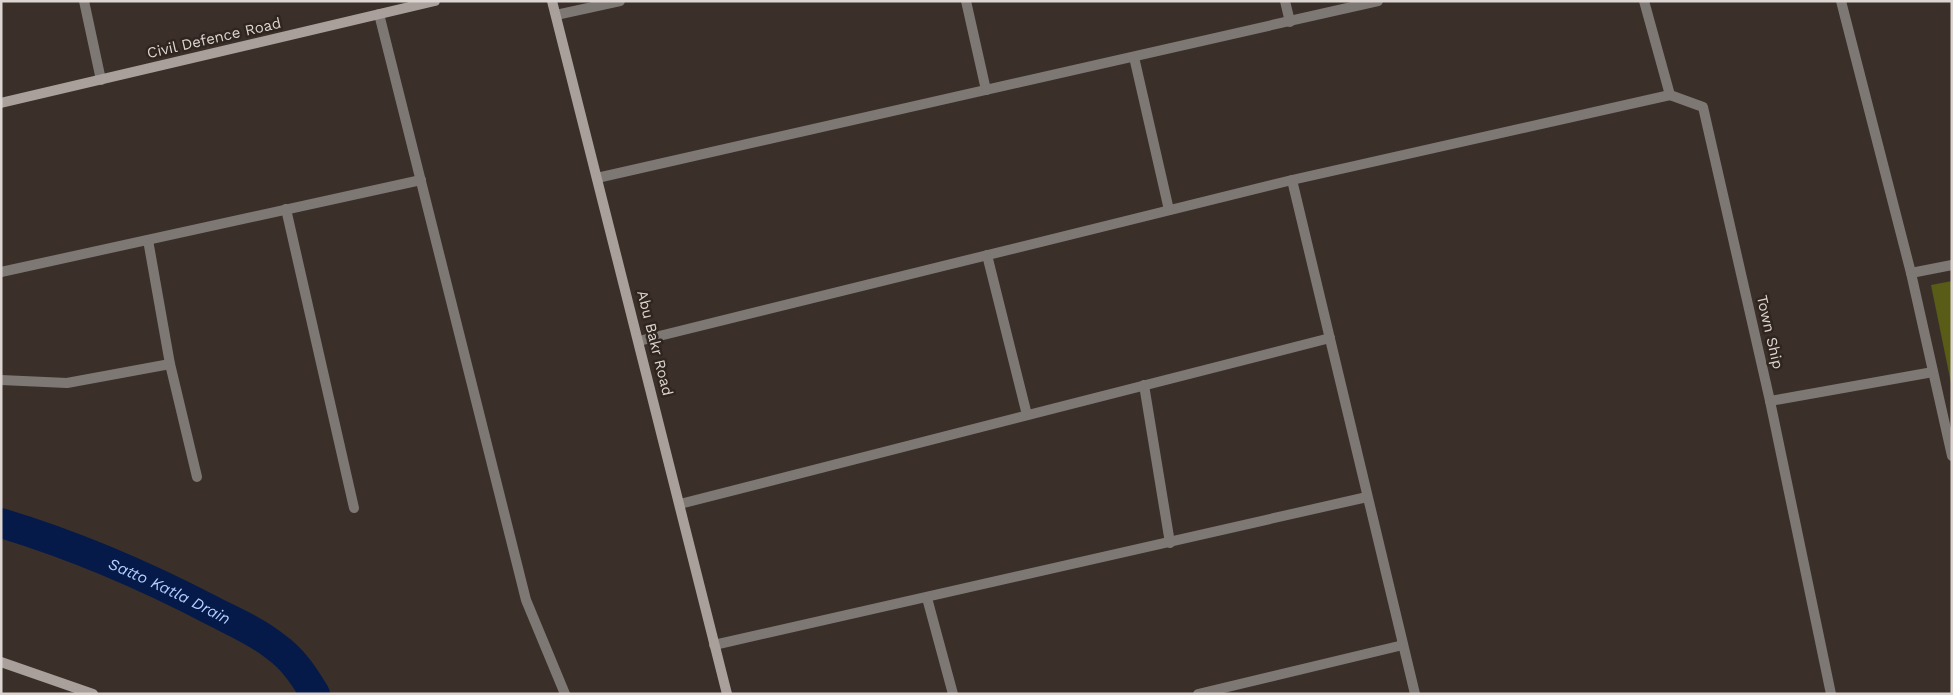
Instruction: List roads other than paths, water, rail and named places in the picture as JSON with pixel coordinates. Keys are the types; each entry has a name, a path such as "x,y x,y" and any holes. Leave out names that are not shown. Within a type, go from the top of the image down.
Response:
{"street":[{"path":"84,1 101,80"},
{"name":"Civil Defence Road","path":"1,103 435,1"},
{"name":"Abu Bakr Road","path":"552,1 727,694"},
{"path":"556,15 620,1"},
{"path":"966,1 986,90"},
{"path":"1285,1 1290,22"},
{"path":"597,178 1378,1"},
{"path":"639,341 1292,180 1670,95 1644,1"},
{"path":"1841,1 1911,273 1952,456"},
{"path":"379,14 526,600 565,694"},
{"path":"1134,57 1169,210"},
{"name":"Town Ship","path":"1670,95 1703,108 1770,401 1831,694"},
{"path":"1,272 420,180"},
{"path":"1292,180 1415,694"},
{"path":"286,209 354,508"},
{"path":"148,240 170,364 197,477"},
{"path":"987,255 1027,415"},
{"path":"1911,273 1952,265"},
{"path":"680,504 1330,338"},
{"path":"1,380 67,383 170,364"},
{"path":"1770,401 1933,372"},
{"path":"1144,385 1170,543"},
{"path":"714,645 1367,497"},
{"path":"927,598 953,694"},
{"path":"1198,694 1403,645"},
{"path":"1,662 93,694"}],"waterway":[{"name":"Satto Katla Drain","path":"1,523 56,541 109,562 246,628 262,637 288,657 315,694"}]}
